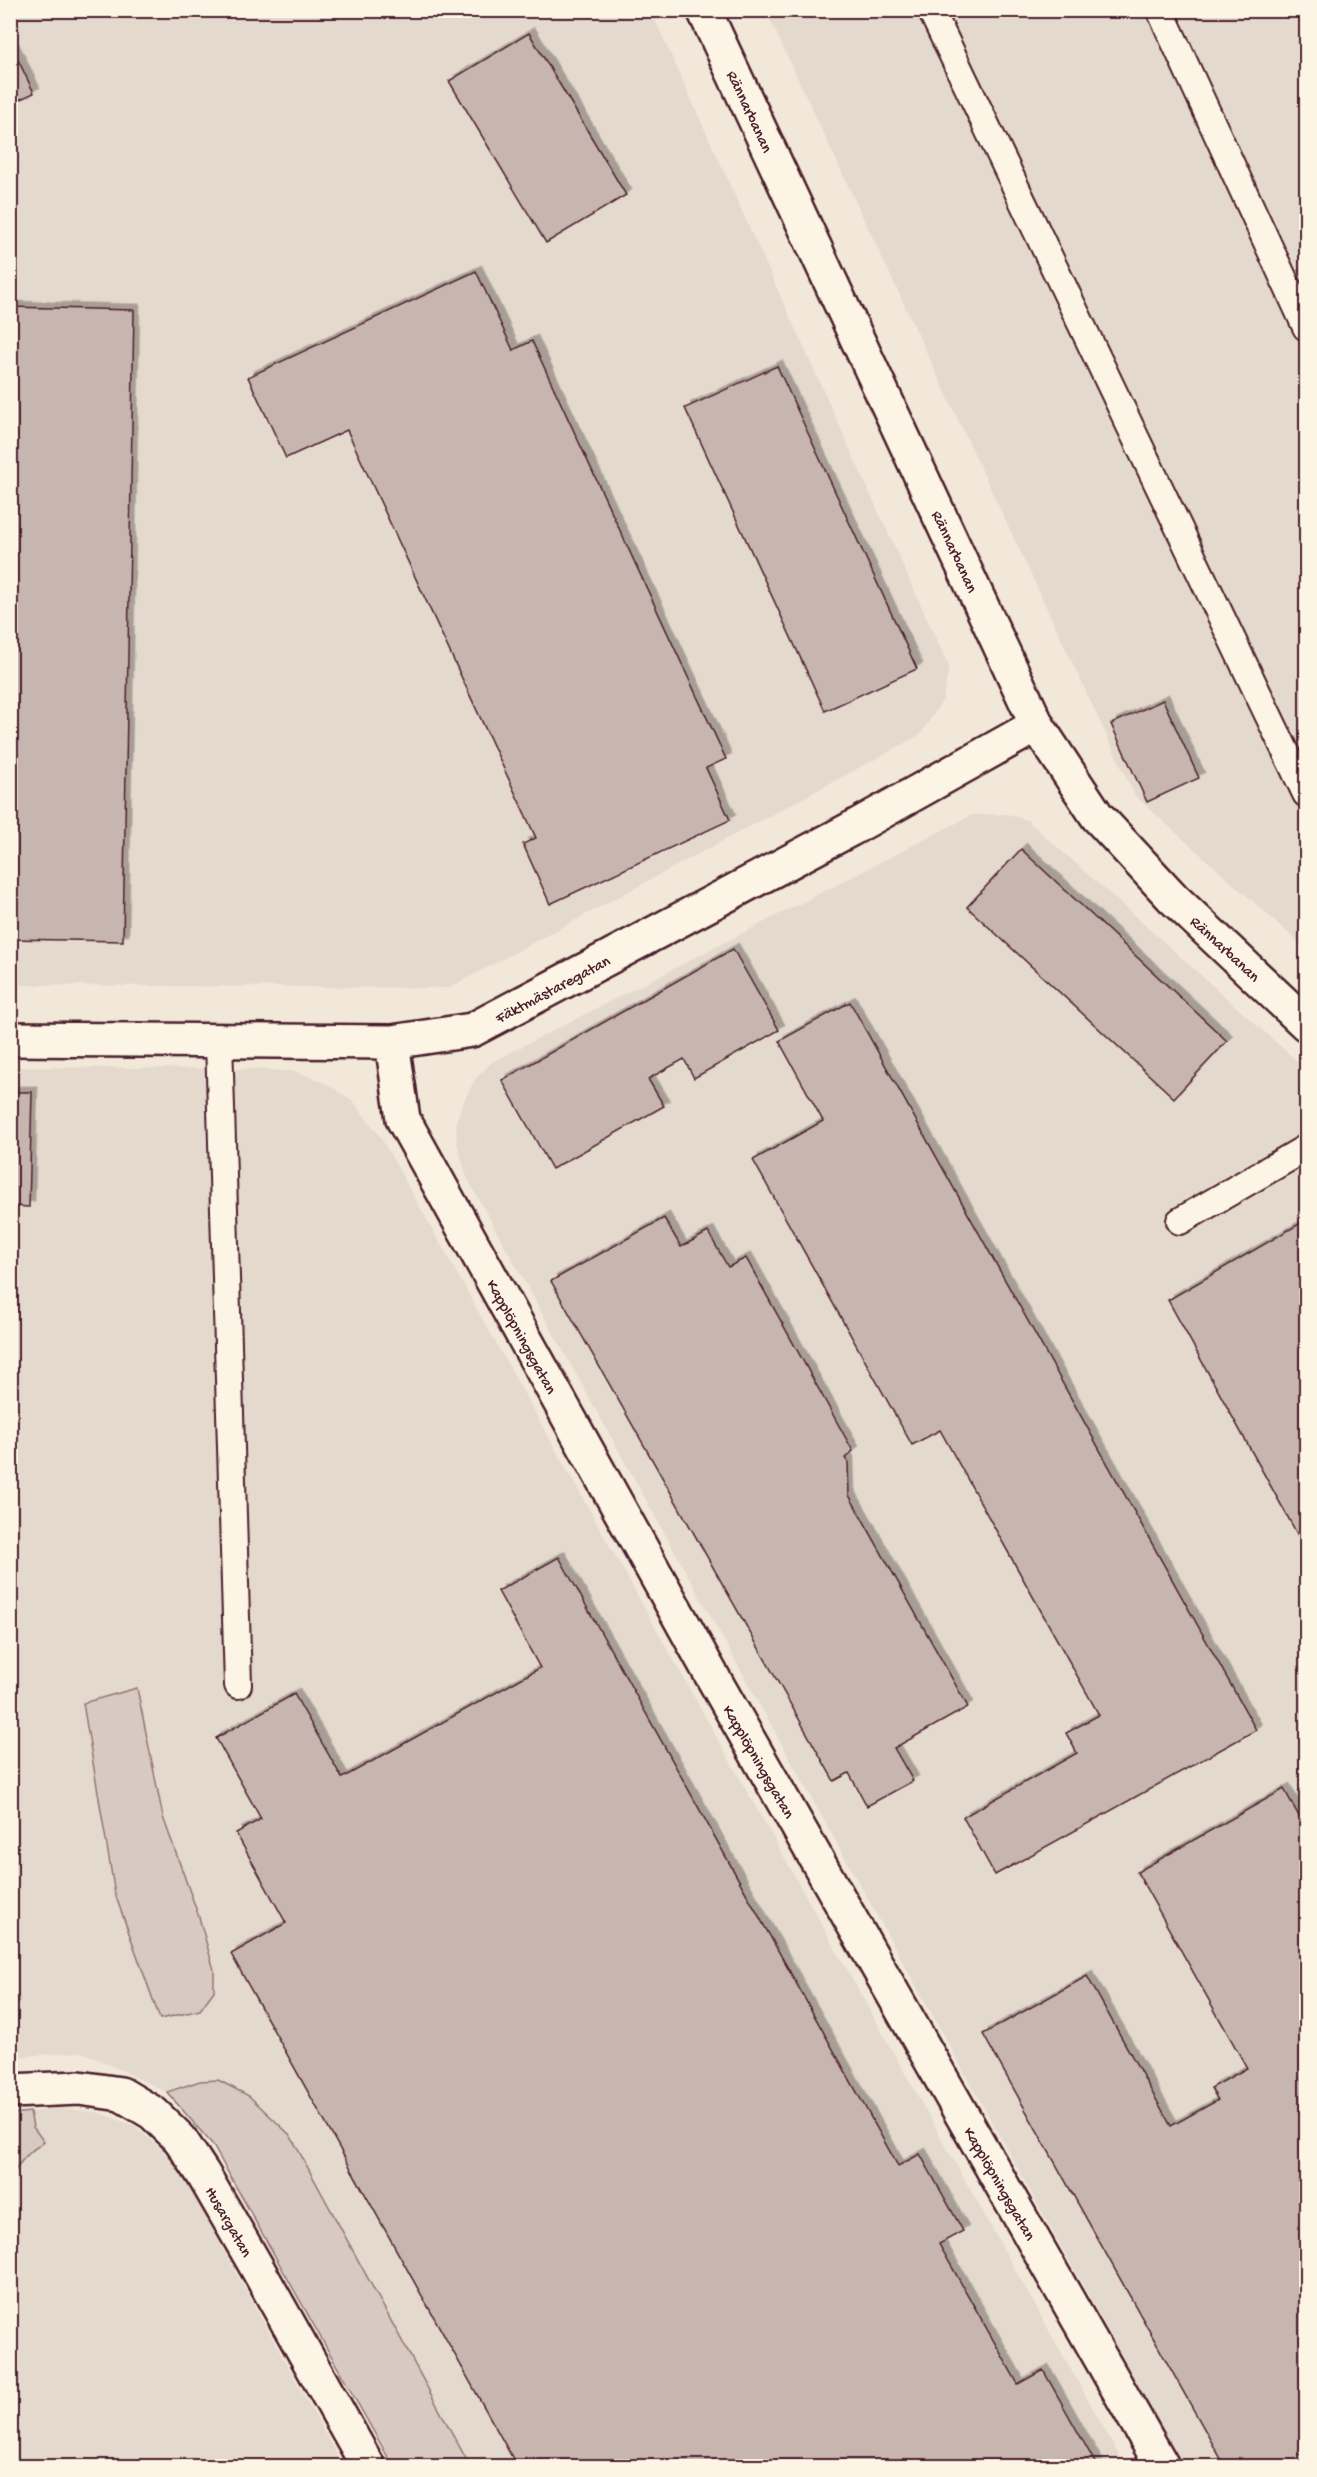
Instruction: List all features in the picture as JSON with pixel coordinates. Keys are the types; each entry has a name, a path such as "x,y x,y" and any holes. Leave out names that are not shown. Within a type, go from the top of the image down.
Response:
{"street":[{"name":"Rännarbanan","path":"704,10 1037,725 1097,816 1173,898 1306,1024"},
{"name":"Fäktmästaregatan","path":"10,1039 392,1042 472,1030 851,829 1037,725"},
{"name":"Kapplöpningsgatan","path":"392,1042 403,1119 707,1667 1162,2466"},
{"name":"Husargatan","path":"10,2091 79,2088 121,2094 153,2113 180,2139 203,2174 368,2466"}],"lane":[{"path":"931,10 1306,794"},
{"path":"1160,10 1306,327"},
{"path":"219,1040 238,1685"},
{"path":"1180,1221 1306,1148"}],"shaded area":[{"path":"11,11 651,11 949,667 943,700 920,735 449,988 11,985"},
{"path":"766,11 1306,11 1306,949 1135,796"},
{"path":"1007,814 1027,820 1306,1069 1306,2466 1183,2466 467,1178 457,1143 456,1122 464,1100 476,1078 492,1062 972,815"},
{"path":"11,1067 259,1069 297,1072 327,1084 353,1101 380,1136 1125,2466 470,2466 290,2135 249,2096 218,2080 200,2081 167,2092 82,2052 11,2057","holes":["137,1688 163,1817 199,1917 214,1970 160,2019"]},
{"path":"137,1688 163,1817 199,1917 214,1970 214,1991 200,2010 160,2019 115,1894 83,1703"},
{"path":"218,2080 249,2096 290,2135 470,2466 393,2466 212,2144 167,2092 200,2081"},
{"path":"58,2108 97,2112 135,2126 174,2160 343,2466 11,2466 11,2177 15,2169 34,2148 44,2142 33,2127 30,2112"},
{"path":"30,2112 33,2127 44,2142 25,2157 11,2177 11,2114"}],"building":[{"path":"529,33 626,195 546,243 449,81"},
{"path":"10,43 34,93 10,104"},
{"path":"476,271 513,350 532,341 726,759 706,768 730,820 550,904 523,844 536,838 347,430 286,458 248,377"},
{"path":"10,307 134,310 123,941 10,939"},
{"path":"777,366 917,669 825,711 685,408"},
{"path":"1163,700 1199,778 1147,802 1111,724"},
{"path":"1021,849 1227,1041 1174,1098 967,907"},
{"path":"733,949 779,1030 694,1078 684,1059 648,1079 664,1106 552,1169 502,1080"},
{"path":"850,1002 1256,1730 995,1875 963,1817 1077,1753 1066,1733 1099,1715 940,1430 912,1445 753,1160 823,1121 779,1041"},
{"path":"10,1092 32,1092 29,1207 10,1206"},
{"path":"664,1218 681,1247 708,1232 728,1267 746,1258 853,1451 845,1458 848,1462 849,1495 968,1707 894,1748 913,1781 867,1806 849,1773 834,1781 551,1281"},
{"path":"1306,1220 1306,1550 1168,1300"},
{"path":"559,1557 898,2166 920,2154 963,2231 939,2244 1018,2384 1043,2370 1097,2466 517,2466 231,1954 286,1923 236,1833 261,1819 216,1738 294,1694 342,1778 540,1668 498,1591"},
{"path":"1284,1789 1306,1829 1306,2466 1225,2466 983,2034 1087,1976 1171,2126 1218,2100 1211,2088 1247,2068 1137,1872"}]}
